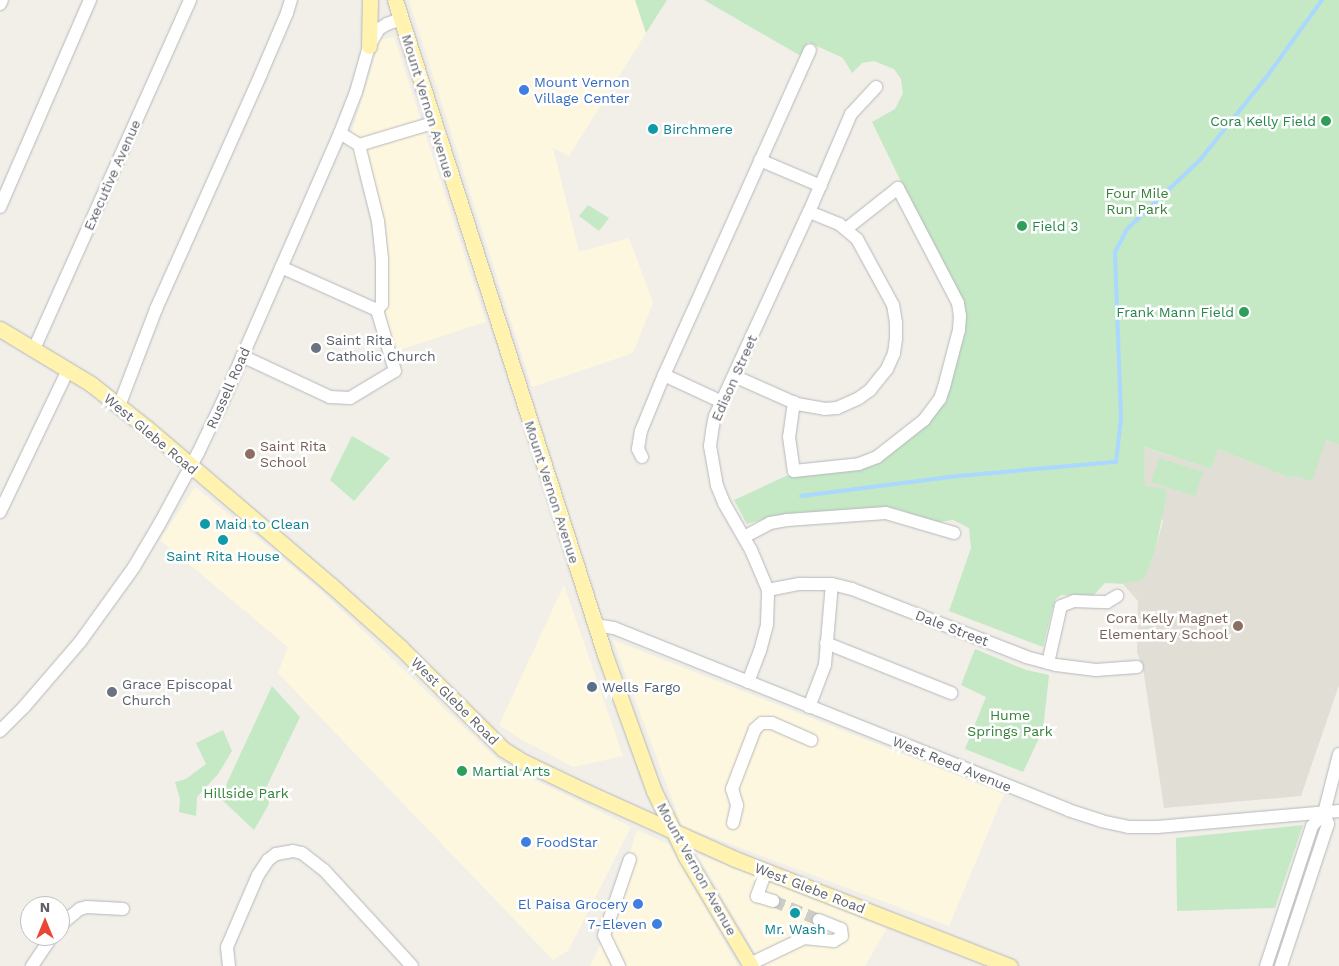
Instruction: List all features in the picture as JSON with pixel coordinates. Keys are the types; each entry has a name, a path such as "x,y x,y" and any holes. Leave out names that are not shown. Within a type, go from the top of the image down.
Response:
{"main road":[{"path":"369,46 370,0"},
{"name":"Mount Vernon Avenue","path":"395,0 595,625 654,791 673,831 751,965"},
{"name":"West Glebe Road","path":"0,329 68,370 119,406 379,628 497,744 524,762 673,831 766,871 986,962 1010,966"}],"street":[{"path":"0,4 2,0"},
{"path":"0,207 90,0"},
{"name":"Executive Avenue","path":"34,349 190,0"},
{"path":"119,406 156,309 265,66 291,0"},
{"name":"Russell Road","path":"0,731 59,667 106,609 145,549 190,466 242,356 340,134 356,92 369,46 379,29 401,19"},
{"path":"642,457 638,449 641,432 664,375 810,50"},
{"name":"Edison Street","path":"748,682 760,651 767,624 768,590 744,537 724,503 713,471 710,446 712,431 722,402 821,186 851,114 876,87"},
{"path":"359,145 433,123"},
{"path":"242,356 330,396 350,398 395,371 378,310 382,304 382,258 378,221 359,145 340,134"},
{"path":"760,160 821,186"},
{"path":"794,402 789,437 794,471 859,464 876,457 924,420 940,399 944,387 959,330 960,316 958,303 898,188 846,229"},
{"path":"734,376 794,402 824,409 836,408 859,398 880,378 894,353 896,323 893,305 857,239 846,229 809,212"},
{"path":"281,267 378,310"},
{"path":"0,512 68,370"},
{"path":"664,375 722,402"},
{"path":"744,537 770,523 787,520 886,513 954,534"},
{"name":"Dale Street","path":"768,590 800,584 832,584 852,589 1026,657 1048,663 1096,670 1137,666"},
{"path":"809,707 825,666 832,584"},
{"path":"1048,663 1061,606 1074,601 1107,602 1117,596"},
{"name":"West Reed Avenue","path":"595,625 614,628 1068,810 1129,827 1198,824 1339,811"},
{"path":"826,643 951,693"},
{"path":"733,824 738,805 732,789 754,729 762,723 772,723 811,740"},
{"path":"1266,966 1312,826 1324,813 1339,754"},
{"path":"1281,966 1328,824 1324,813"},
{"path":"228,966 227,947 258,875 268,860 276,854 293,851 302,853 324,870 412,966"},
{"path":"619,966 604,935 630,859"},
{"path":"766,871 757,896 773,901"},
{"path":"70,917 80,909 87,907 98,906 123,909"},
{"path":"751,965 804,938 834,941 842,936 840,929 819,920"},
{"path":"32,966 45,946"}],"shaded area":[{"path":"409,0 635,0 646,33 569,156 553,148 579,252 629,238 653,303 633,353 532,387"},
{"path":"394,37 486,322 396,351 378,302 378,238 349,142 380,40"},
{"name":"Cora Kelly Magnet Elementary School","path":"1326,440 1339,445 1339,685 1301,796 1164,808 1143,668 1137,652 1138,601 1123,584 1145,577 1155,551 1163,521 1145,486 1143,447 1211,469 1218,449 1290,478 1295,476 1302,478"},
{"path":"195,487 316,586 496,758 517,771 631,827 568,951 553,960 278,673 288,647 160,540"},
{"path":"564,585 623,756 573,767 517,737 499,725"},
{"path":"613,640 1004,794 949,926 682,826"},
{"path":"637,830 669,844 738,966 590,966 597,953"},
{"path":"697,854 887,928 865,966 763,966"}],"green space":[{"path":"635,0 667,0 646,33"},
{"name":"Four Mile Run Park","path":"704,0 1339,0 1339,445 1326,440 1312,481 1295,476 1290,478 1218,449 1211,469 1144,447 1145,486 1165,489 1167,494 1155,551 1145,578 1123,584 1105,583 1093,596 1061,595 1056,599 1052,610 1043,647 949,611 971,548 969,528 953,520 931,523 899,509 844,510 774,516 747,524 734,500 786,476 861,468 929,420 963,331 928,237 872,122 895,109 903,93 901,79 894,69 874,61 862,63 852,73 843,58 808,42 801,56"},
{"path":"588,205 609,218 599,231 579,216"},
{"path":"352,436 390,458 354,501 330,480"},
{"path":"1159,458 1203,472 1195,496 1151,482"},
{"name":"Hume Springs Park","path":"975,649 1026,670 1049,675 1043,730 1023,772 965,749 986,697 961,685"},
{"name":"Hillside Park","path":"272,686 300,717 266,788 269,804 254,830 220,798"},
{"path":"223,730 232,751 218,774 197,797 196,816 179,812 180,799 175,782 186,779 206,764 196,743"},
{"path":"1303,825 1275,908 1177,911 1176,838"}],"waterway":[{"path":"801,496 958,476 1116,462 1121,418 1115,252 1127,229 1200,160 1265,79 1322,0"}],"tunnel":[{"path":"773,901 819,920"}],"place":[{"name":"Mount Vernon Village Center","path":"524,90"},
{"name":"Cora Kelly Field","path":"1326,121"},
{"name":"Birchmere","path":"653,129"},
{"name":"Field 3","path":"1022,226"},
{"name":"Frank Mann Field","path":"1244,312"},
{"name":"Saint Rita Catholic Church","path":"316,348"},
{"name":"Saint Rita School","path":"250,454"},
{"name":"Maid to Clean","path":"205,524"},
{"name":"Saint Rita House","path":"223,540"},
{"name":"Cora Kelly Magnet Elementary School","path":"1238,626"},
{"name":"Wells Fargo","path":"592,687"},
{"name":"Grace Episcopal Church","path":"112,692"},
{"name":"Martial Arts","path":"462,771"},
{"name":"FoodStar","path":"526,842"},
{"name":"El Paisa Grocery","path":"638,904"},
{"name":"Mr. Wash","path":"795,913"},
{"name":"7-Eleven","path":"657,924"}]}
